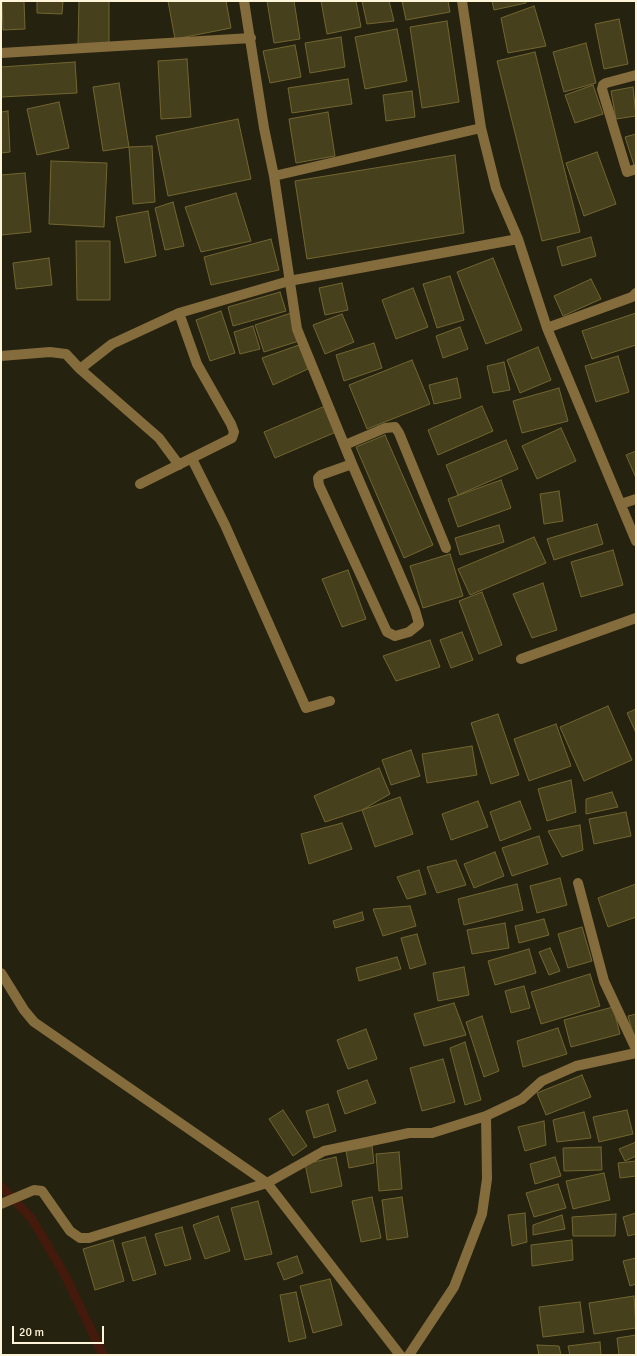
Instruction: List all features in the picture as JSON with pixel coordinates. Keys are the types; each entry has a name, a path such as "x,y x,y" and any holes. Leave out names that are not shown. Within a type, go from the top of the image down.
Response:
{"street":[{"path":"244,1 264,128 274,176 297,329 352,464 415,610 419,624 410,632 395,636 387,632 319,485 318,478 321,475 352,464"},
{"path":"462,1 482,128 496,188 518,240 547,328 636,541"},
{"path":"1,53 251,38"},
{"path":"636,75 606,83 602,90 627,172 636,169"},
{"path":"274,176 482,128"},
{"path":"80,369 112,344 178,313 289,281 518,240"},
{"path":"547,328 632,297 636,293"},
{"path":"140,484 232,438 234,432 197,364 178,313"},
{"path":"1,356 50,352 66,354 80,369 159,438 179,465"},
{"path":"345,445 385,428 395,427 399,433 446,548"},
{"path":"192,459 224,525 306,708 330,701"},
{"path":"621,504 636,499"},
{"path":"521,659 636,618"},
{"path":"578,883 604,981 636,1049"},
{"path":"1,972 20,1004 34,1022 267,1183 400,1355"},
{"path":"3,1203 34,1190 42,1191 70,1231 80,1238 89,1238 267,1183 324,1151 409,1133 432,1133 486,1116 522,1099 542,1081 576,1066 636,1053"},
{"path":"409,1355 454,1287 482,1214 486,1179 486,1116"}],"building":[{"path":"2,1 24,1 25,29 3,30"},
{"path":"37,1 63,1 62,14 37,13"},
{"path":"79,1 109,1 109,45 78,45"},
{"path":"168,1 226,1 231,28 175,39"},
{"path":"267,1 294,1 300,39 274,43"},
{"path":"321,1 356,1 361,27 327,34"},
{"path":"362,1 389,1 394,21 367,24"},
{"path":"402,1 448,1 450,12 406,20"},
{"path":"492,1 526,1 526,3 494,10"},
{"path":"534,6 546,46 508,53 501,18"},
{"path":"619,19 628,64 604,69 595,24"},
{"path":"447,21 459,102 422,108 410,27"},
{"path":"397,29 407,81 365,89 355,37"},
{"path":"341,37 345,67 310,73 305,43"},
{"path":"586,43 596,83 564,92 553,52"},
{"path":"295,45 301,77 270,83 263,51"},
{"path":"535,52 580,232 542,241 497,61"},
{"path":"187,59 191,117 161,119 158,61"},
{"path":"75,62 77,93 1,97 1,67"},
{"path":"348,79 352,104 292,113 288,88"},
{"path":"119,83 129,147 103,151 93,87"},
{"path":"593,85 603,114 575,123 565,95"},
{"path":"633,87 636,116 616,119 611,91"},
{"path":"412,91 415,117 386,121 383,95"},
{"path":"59,102 69,148 37,155 27,109"},
{"path":"8,111 10,152 1,153 1,112"},
{"path":"328,112 335,156 296,163 289,119"},
{"path":"238,119 251,179 168,196 156,136"},
{"path":"636,134 636,168 635,168 625,137"},
{"path":"152,146 155,202 133,204 129,147"},
{"path":"597,152 616,204 584,216 566,163"},
{"path":"455,155 464,233 307,259 295,181"},
{"path":"51,161 107,163 104,227 49,224"},
{"path":"25,173 31,232 1,235 1,175"},
{"path":"236,193 251,241 201,252 185,207"},
{"path":"173,202 184,246 165,250 155,208"},
{"path":"148,211 156,256 125,263 116,217"},
{"path":"591,237 596,256 562,266 557,247"},
{"path":"271,239 279,270 211,285 204,257"},
{"path":"76,241 110,241 110,300 77,300"},
{"path":"49,258 52,285 16,289 13,263"},
{"path":"493,258 522,330 486,344 457,272"},
{"path":"450,276 464,320 437,328 423,284"},
{"path":"591,279 601,299 563,316 554,296"},
{"path":"342,283 348,310 325,315 319,288"},
{"path":"413,288 428,327 396,339 382,300"},
{"path":"280,292 286,311 233,326 228,307"},
{"path":"221,311 235,353 210,361 196,320"},
{"path":"291,313 299,341 264,352 255,325"},
{"path":"636,313 636,345 592,359 582,331"},
{"path":"342,314 354,342 325,354 313,325"},
{"path":"253,326 260,349 240,354 234,332"},
{"path":"460,327 468,349 443,358 436,336"},
{"path":"374,343 382,368 344,381 336,355"},
{"path":"299,345 308,369 273,385 262,358"},
{"path":"538,347 551,380 520,393 507,360"},
{"path":"618,356 629,392 596,402 585,366"},
{"path":"412,360 430,404 367,429 349,385"},
{"path":"504,362 510,390 493,393 487,366"},
{"path":"457,378 461,398 434,404 429,385"},
{"path":"559,388 568,421 522,433 513,401"},
{"path":"325,406 336,432 275,458 264,432"},
{"path":"482,406 493,431 438,455 428,430"},
{"path":"561,428 576,461 537,479 522,446"},
{"path":"385,435 433,545 404,558 356,447"},
{"path":"506,440 518,469 458,495 446,465"},
{"path":"636,451 636,478 626,455"},
{"path":"501,480 511,508 458,527 448,499"},
{"path":"559,491 563,521 544,524 540,494"},
{"path":"597,524 603,544 554,560 547,539"},
{"path":"499,525 504,542 460,555 455,538"},
{"path":"534,537 546,563 470,595 458,569"},
{"path":"613,550 623,585 581,597 571,562"},
{"path":"450,554 463,596 423,608 410,566"},
{"path":"348,570 366,619 342,627 322,579"},
{"path":"543,583 557,630 532,638 513,594"},
{"path":"482,592 502,645 479,654 459,601"},
{"path":"462,632 473,660 451,668 440,640"},
{"path":"430,640 440,667 396,681 383,656"},
{"path":"608,706 632,760 584,781 560,727"},
{"path":"636,709 636,733 627,713"},
{"path":"498,714 519,775 491,784 471,723"},
{"path":"556,724 571,766 529,781 514,739"},
{"path":"472,746 477,775 427,783 422,754"},
{"path":"411,750 420,776 391,785 382,760"},
{"path":"379,768 390,794 362,810 325,822 314,796"},
{"path":"571,780 576,812 547,821 538,789"},
{"path":"612,792 618,807 586,814 586,799"},
{"path":"400,797 413,834 375,847 362,810"},
{"path":"478,801 488,827 451,840 442,814"},
{"path":"520,801 531,829 500,841 490,812"},
{"path":"626,812 631,836 594,844 589,819"},
{"path":"342,823 352,849 309,864 301,834"},
{"path":"580,825 583,850 562,857 548,831"},
{"path":"539,836 548,864 512,876 502,848"},
{"path":"495,852 504,876 474,888 464,864"},
{"path":"456,860 466,885 437,893 427,867"},
{"path":"419,870 426,894 407,899 397,877"},
{"path":"560,878 567,905 537,913 530,886"},
{"path":"517,884 523,910 464,925 458,899"},
{"path":"636,884 636,917 608,927 598,898"},
{"path":"410,906 416,926 383,936 373,909"},
{"path":"362,912 364,920 335,928 333,921"},
{"path":"544,919 549,935 519,943 515,926"},
{"path":"505,923 509,948 472,954 467,930"},
{"path":"582,927 592,961 568,968 558,934"},
{"path":"417,934 426,964 410,969 401,938"},
{"path":"550,948 560,971 549,975 539,952"},
{"path":"529,949 536,973 495,985 488,961"},
{"path":"397,957 401,969 359,981 356,968"},
{"path":"464,967 469,995 438,1001 433,973"},
{"path":"590,974 600,1006 541,1024 531,992"},
{"path":"524,986 530,1008 511,1013 505,991"},
{"path":"454,1003 466,1035 424,1046 414,1014"},
{"path":"613,1007 620,1034 571,1047 564,1020"},
{"path":"636,1014 636,1044 628,1016"},
{"path":"482,1016 499,1071 484,1077 466,1022"},
{"path":"558,1028 567,1054 523,1067 517,1041"},
{"path":"366,1029 377,1059 348,1069 337,1040"},
{"path":"465,1042 481,1100 465,1105 450,1048"},
{"path":"443,1059 455,1102 422,1111 410,1068"},
{"path":"582,1075 591,1097 546,1115 537,1093"},
{"path":"367,1080 376,1103 345,1114 337,1091"},
{"path":"328,1104 336,1131 314,1138 306,1111"},
{"path":"283,1110 307,1146 293,1156 269,1119"},
{"path":"627,1110 633,1134 599,1142 593,1117"},
{"path":"584,1112 591,1138 557,1142 553,1120"},
{"path":"544,1121 546,1145 525,1151 518,1127"},
{"path":"636,1142 636,1156 625,1161 619,1149"},
{"path":"372,1146 374,1163 349,1168 346,1151"},
{"path":"601,1147 602,1170 564,1171 563,1148"},
{"path":"399,1152 402,1189 379,1191 376,1154"},
{"path":"336,1157 342,1186 311,1193 305,1164"},
{"path":"555,1157 561,1176 535,1184 530,1164"},
{"path":"636,1161 636,1176 620,1178 618,1163"},
{"path":"604,1173 610,1200 573,1209 566,1181"},
{"path":"558,1184 566,1208 534,1217 526,1193"},
{"path":"372,1197 381,1238 361,1242 352,1201"},
{"path":"402,1197 408,1237 387,1240 382,1200"},
{"path":"258,1201 272,1254 245,1260 231,1208"},
{"path":"525,1213 527,1242 512,1246 508,1215"},
{"path":"636,1213 636,1234 628,1236 623,1217"},
{"path":"616,1214 615,1236 573,1236 572,1217"},
{"path":"562,1215 565,1229 533,1235 533,1225"},
{"path":"218,1216 230,1251 205,1259 193,1225"},
{"path":"182,1227 191,1259 165,1266 155,1234"},
{"path":"145,1237 156,1274 133,1281 122,1243"},
{"path":"113,1240 124,1281 95,1290 83,1249"},
{"path":"572,1240 573,1260 532,1266 531,1245"},
{"path":"297,1256 303,1273 284,1280 277,1263"},
{"path":"636,1258 636,1284 630,1286 623,1261"},
{"path":"330,1279 342,1325 313,1333 300,1286"},
{"path":"296,1292 306,1338 289,1342 280,1295"},
{"path":"634,1296 636,1328 594,1334 589,1303"},
{"path":"580,1302 584,1332 543,1337 539,1307"},
{"path":"636,1335 636,1355 619,1355 617,1338"},
{"path":"600,1342 601,1355 570,1355 568,1346"},
{"path":"537,1345 559,1346 561,1355 539,1355"}],"waterway":[{"path":"1,1186 32,1219 66,1277 103,1355"}]}
